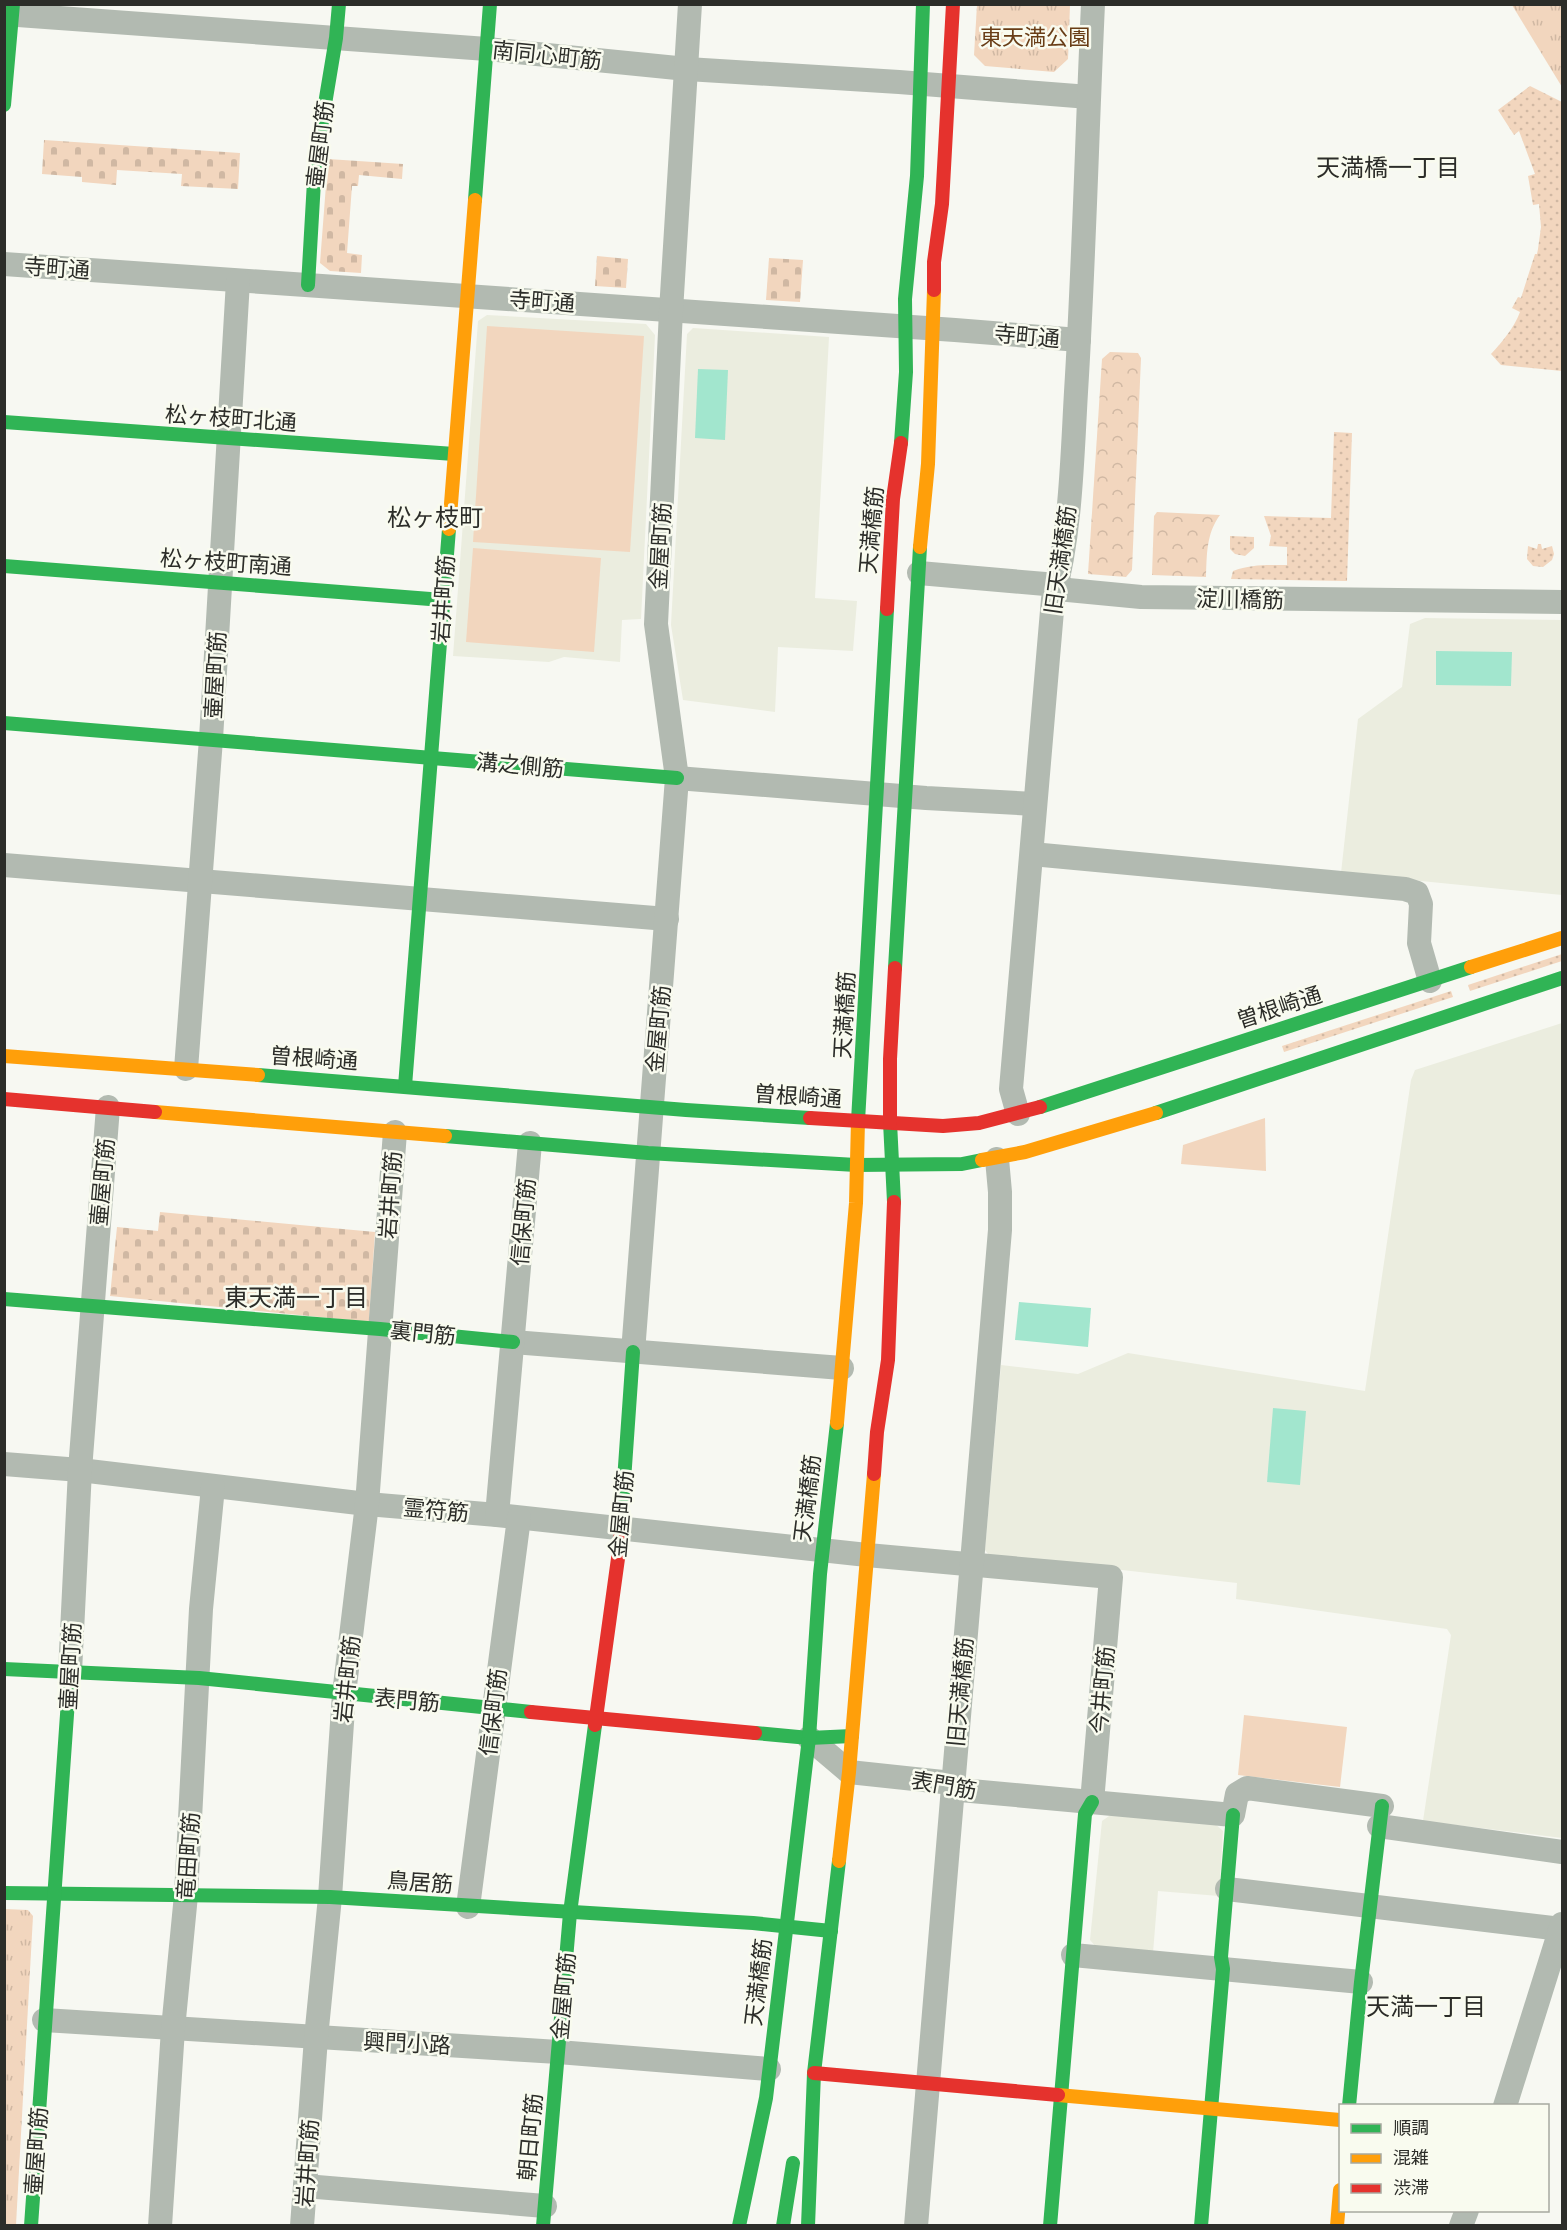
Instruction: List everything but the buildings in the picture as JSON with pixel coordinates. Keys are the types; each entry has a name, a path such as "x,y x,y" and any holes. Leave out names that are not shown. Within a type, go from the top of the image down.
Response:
{"main road":[{"name":"壷屋町筋","path":"308,285 315,164 336,38 339,4"},
{"name":"岩井町筋","path":"405,1086 454,454 469,296 490,4"},
{"name":"天満橋筋","path":"739,2226 766,2098 809,1738 822,1550 842,1368 856,1203 858,1121 893,499 900,461 905,374 907,262 915,202 921,113 923,4"},
{"path":"808,2226 814,2073 849,1772 877,1432 888,1360 895,1214 890,1122 890,1059 919,573 928,464 934,262 942,204 953,4"},
{"path":"4,105 10,11"},
{"name":"松ヶ枝町北通","path":"4,422 454,454"},
{"name":"松ヶ枝町南通","path":"4,566 443,600"},
{"name":"溝之側筋","path":"4,723 677,778"},
{"name":"曽根崎通","path":"4,1056 651,1107 943,1126 980,1123 1018,1114 1563,938"},
{"path":"4,1099 648,1153 856,1165 962,1164 998,1159 1137,1119 1563,978"},
{"name":"裏門筋","path":"4,1299 513,1342"},
{"name":"金屋町筋","path":"558,2052 570,1913 597,1718 610,1528 633,1352"},
{"name":"表門筋","path":"4,1669 199,1678 809,1738 852,1736"},
{"name":"壷屋町筋","path":"31,2226 70,1672"},
{"path":"1050,2226 1085,1814 1092,1802"},
{"path":"1201,2226 1223,1969 1221,1957 1233,1815"},
{"path":"1349,2104 1360,1982 1381,1816"},
{"name":"鳥居筋","path":"4,1893 330,1898 786,1926 831,1931"},
{"name":"朝日町筋","path":"544,2216 558,2052"},
{"path":"814,2073 928,2085 1339,2120"},
{"path":"798,2127 814,2073"},
{"name":"天満橋筋","path":"766,2098 767,2167"},
{"path":"783,2226 795,2148"},
{"path":"1337,2226 1339,2208"}],"street":[{"name":"金屋町筋","path":"633,1352 677,778 656,624 690,4"},
{"name":"旧天満橋筋","path":"1018,1114 1011,1089 1053,599 1070,495 1093,4"},
{"name":"南同心町筋","path":"10,11 487,49 687,69 1089,97"},
{"name":"寺町通","path":"4,264 1079,340"},
{"name":"壷屋町筋","path":"186,1069 211,739 238,280"},
{"name":"淀川橋筋","path":"919,573 1057,585 1068,590 1141,597 1563,602"},
{"name":"溝之側筋","path":"677,778 1035,804"},
{"path":"1032,854 1406,889 1417,893 1421,904 1419,943 1430,981"},
{"path":"4,866 667,919"},
{"name":"壷屋町筋","path":"70,1672 80,1470 108,1107"},
{"name":"岩井町筋","path":"302,2226 316,2038 330,1898 344,1694 367,1504 395,1132"},
{"name":"信保町筋","path":"468,1906 494,1708 508,1517 513,1342 530,1143"},
{"name":"旧天満橋筋","path":"916,2226 1000,1230 998,1159"},
{"name":"裏門筋","path":"513,1342 842,1368"},
{"name":"霊符筋","path":"4,1464 80,1470 367,1504 867,1556 1112,1577"},
{"name":"竜田町筋","path":"160,2226 186,1896 201,1609 213,1487"},
{"name":"今井町筋","path":"1092,1802 1112,1577"},
{"path":"809,1738 849,1772"},
{"name":"表門筋","path":"849,1772 952,1783 960,1790 1233,1815"},
{"path":"1233,1815 1238,1794 1247,1788 1563,1852"},
{"path":"1227,1889 1562,1927 1506,2104"},
{"path":"1073,1955 1360,1982"},
{"name":"興門小路","path":"45,2020 558,2052 769,2069"},
{"path":"305,2186 544,2216"},
{"path":"1461,2226 1467,2212"}],"shaded area":[{"path":"487,315 646,324 655,335 641,619 622,620 620,662 564,657 549,662 453,656 478,321"},
{"path":"693,328 829,337 815,598 857,601 853,651 778,647 775,712 683,700 671,625 687,334"},
{"path":"698,369 728,370 725,440 695,438"},
{"path":"1425,618 1562,620 1562,895 1341,873 1358,719 1402,687 1410,624"},
{"path":"1436,651 1512,652 1511,686 1436,685"},
{"path":"1562,1023 1562,1838 1423,1821 1451,1635 1447,1629 1236,1599 1237,1583 989,1555 985,1550 1001,1365 1078,1374 1128,1353 1365,1391 1411,1080 1415,1070"},
{"path":"1019,1302 1091,1308 1088,1347 1015,1340"},
{"path":"1273,1408 1306,1411 1300,1485 1267,1482"},
{"path":"1112,1814 1214,1823 1223,1831 1219,1896 1158,1891 1153,1953 1097,1948 1090,1940 1102,1821"}],"green space":[{"name":"東天満公園","path":"977,5 1070,5 1068,59 1054,72 985,66 974,55"},
{"path":"1512,5 1562,5 1562,87"},
{"path":"1530,86 1562,102 1562,371 1501,365 1491,354 1507,334 1520,312 1512,308 1518,297 1521,298 1538,249 1541,227 1539,204 1533,205 1528,176 1535,174 1519,131 1514,135 1498,110"},
{"path":"44,140 240,153 238,189 181,186 182,174 117,170 116,185 82,182 82,177 42,174"},
{"path":"328,159 403,164 402,179 359,175 358,186 352,186 347,253 362,255 361,273 330,271 320,263"},
{"path":"597,256 628,259 626,288 595,286"},
{"path":"769,258 803,260 800,302 766,300"},
{"path":"487,326 644,336 630,552 473,542"},
{"path":"1110,352 1138,353 1141,358 1132,570 1126,577 1088,574 1102,359"},
{"path":"1334,432 1352,433 1347,581 1231,579 1233,571 1246,567 1287,565 1287,547 1269,546 1271,536 1264,516 1331,518"},
{"path":"1157,512 1220,515 1210,537 1206,577 1152,575 1154,516"},
{"path":"1230,536 1254,537 1254,548 1245,556 1235,554 1230,549"},
{"path":"1538,544 1541,544 1542,549 1552,546 1554,554 1552,560 1543,567 1533,566 1527,559 1528,546 1537,549"},
{"path":"473,548 601,558 594,652 466,642"},
{"path":"1562,954 1562,961 1470,991 1468,985"},
{"path":"1451,991 1453,997 1284,1052 1282,1046"},
{"path":"1265,1118 1266,1171 1181,1164 1183,1145"},
{"path":"160,1212 375,1232 369,1322 110,1296 117,1227 158,1231"},
{"path":"1244,1715 1347,1727 1340,1787 1238,1775"},
{"path":"5,1909 28,1910 33,1916 16,2225 5,2226"}],"traffic: fast":[{"path":"4,105 13,4"},
{"path":"308,285 315,164 336,38 339,4"},
{"path":"475,200 490,4"},
{"path":"901,443 906,372 905,299 917,176 923,4"},
{"path":"4,422 454,454"},
{"path":"405,1086 449,529"},
{"path":"895,968 920,547"},
{"path":"4,566 443,600"},
{"path":"858,1121 887,609"},
{"path":"4,723 677,778"},
{"path":"1040,1107 1471,967"},
{"path":"1156,1113 1562,978"},
{"path":"258,1075 810,1118"},
{"path":"890,1122 894,1202"},
{"path":"445,1136 648,1153 856,1165 962,1164 982,1160"},
{"path":"4,1299 513,1342"},
{"path":"622,1509 633,1352"},
{"path":"739,2226 766,2098 809,1738 820,1574 837,1423"},
{"path":"4,1669 199,1678 531,1712"},
{"path":"31,2226 70,1672"},
{"path":"543,2226 570,1913 595,1725"},
{"path":"755,1733 809,1738 852,1736"},
{"path":"1050,2226 1085,1814 1092,1802"},
{"path":"1349,2104 1382,1806"},
{"path":"1201,2226 1223,1969 1221,1957 1233,1815"},
{"path":"808,2226 814,2073 839,1861"},
{"path":"4,1893 330,1897 753,1923 831,1931"},
{"path":"783,2226 793,2163"}],"traffic: slow":[{"path":"449,529 475,200"},
{"path":"920,547 928,464 934,290"},
{"path":"1471,967 1562,938"},
{"path":"4,1056 258,1075"},
{"path":"155,1112 445,1136"},
{"path":"982,1160 1025,1152 1156,1113"},
{"path":"837,1423 856,1203 858,1121"},
{"path":"839,1861 849,1772 874,1474"},
{"path":"1058,2095 1339,2120"},
{"path":"1337,2226 1339,2202"}],"traffic: jam":[{"path":"934,290 934,262 942,204 953,4"},
{"path":"887,609 893,499 901,443"},
{"path":"890,1122 890,1059 895,968"},
{"path":"4,1099 155,1112"},
{"path":"810,1118 943,1126 979,1123 1040,1107"},
{"path":"874,1474 877,1432 888,1360 894,1202"},
{"path":"595,1725 620,1544 622,1509"},
{"path":"531,1712 755,1733"},
{"path":"814,2073 1058,2095"}],"district":[{"name":"天満橋一丁目","path":"1388,168"},
{"name":"松ヶ枝町","path":"435,518"},
{"name":"東天満一丁目","path":"296,1298"},
{"name":"天満一丁目","path":"1426,2007"}]}
